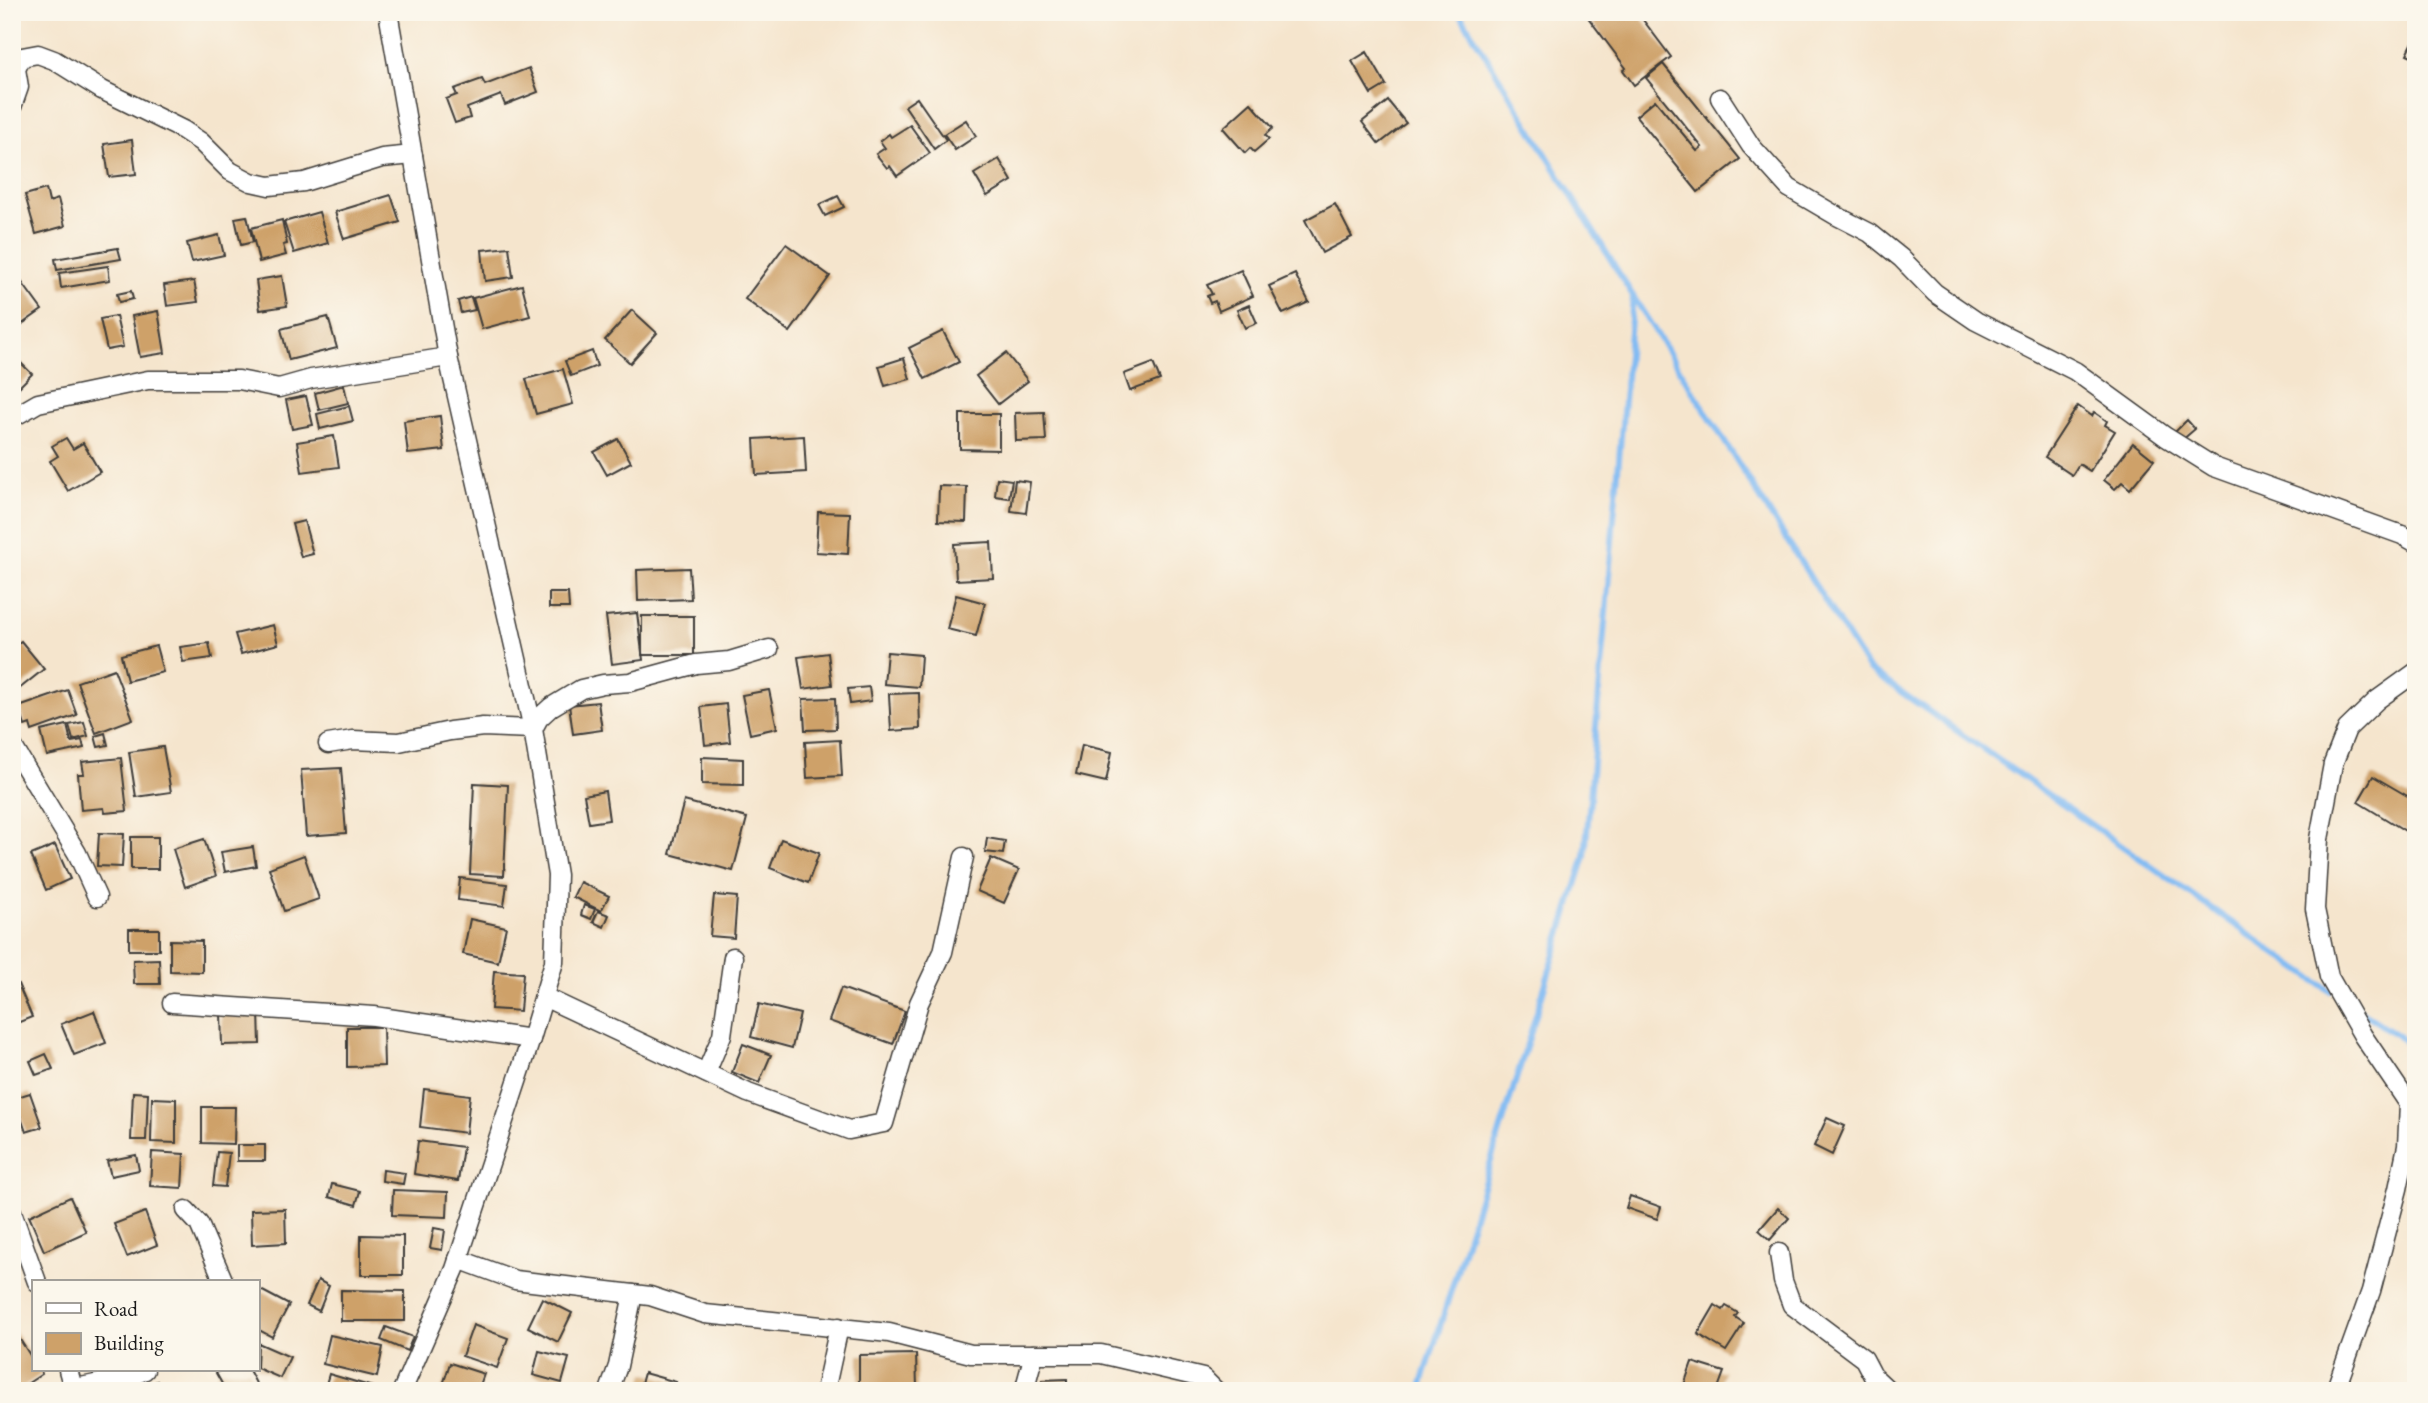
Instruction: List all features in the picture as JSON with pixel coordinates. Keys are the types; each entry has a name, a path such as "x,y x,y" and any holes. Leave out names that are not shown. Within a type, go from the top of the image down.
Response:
{"street":[{"path":"387,12 448,357 533,729 557,876 554,962 544,997 458,1259 402,1391"},
{"path":"12,107 19,88 16,69 22,57 38,54 54,60 140,111 183,130 201,142 230,171 251,182 269,186 303,182 382,158 413,155"},
{"path":"1720,98 1751,146 1789,188 1870,233 1901,258 1935,293 1976,321 2075,371 2214,467 2402,535 2416,543"},
{"path":"12,418 38,403 148,380 239,380 279,388 311,379 448,357"},
{"path":"533,729 551,706 581,689 630,682 686,667 729,661 769,649"},
{"path":"2335,1391 2371,1292 2398,1189 2407,1146 2409,1104 2363,1036 2329,977 2315,909 2319,839 2333,764 2347,729 2377,701 2416,672"},
{"path":"328,744 353,740 399,743 450,731 483,727 533,729"},
{"path":"12,745 77,853 97,897"},
{"path":"544,997 748,1093 849,1130 884,1123 919,1003 943,952 964,857"},
{"path":"706,1073 722,1035 733,957"},
{"path":"172,1003 374,1016 531,1039"},
{"path":"186,1210 199,1224 223,1280"},
{"path":"12,1212 36,1280"},
{"path":"1779,1253 1783,1281 1792,1305 1864,1359 1873,1376 1889,1391"},
{"path":"458,1259 515,1279 650,1296 705,1314 889,1333 971,1354 1101,1354 1203,1378 1216,1391"},
{"path":"608,1391 618,1366 634,1294"},
{"path":"825,1391 839,1327"},
{"path":"1024,1391 1034,1354"},
{"path":"69,1372 74,1390 95,1382 142,1372"}],"building":[{"path":"1584,12 1637,12 1671,57 1634,85 1623,70 1626,68"},
{"path":"2416,36 2416,58 2407,54"},
{"path":"1367,52 1386,85 1371,94 1352,61"},
{"path":"1663,64 1740,159 1698,192 1636,116 1655,100 1697,151 1702,147 1646,78"},
{"path":"529,68 538,92 505,105 501,95 467,108 470,118 455,123 446,99 457,95 454,89 482,79 485,85"},
{"path":"917,98 946,140 934,149 905,106"},
{"path":"1388,101 1406,123 1379,144 1362,122"},
{"path":"1251,103 1273,128 1265,135 1269,139 1254,152 1250,148 1245,153 1223,128"},
{"path":"966,120 976,136 955,150 944,134"},
{"path":"910,125 930,153 897,176 876,154 885,148 880,141"},
{"path":"132,140 136,174 109,177 104,144"},
{"path":"999,159 1012,181 987,196 974,174"},
{"path":"46,189 49,202 58,199 65,226 36,234 25,195"},
{"path":"391,195 400,222 344,239 335,212"},
{"path":"838,196 844,207 825,216 819,205"},
{"path":"1335,204 1352,237 1322,253 1305,220"},
{"path":"319,212 328,243 294,253 284,222"},
{"path":"247,216 253,242 241,245 235,218"},
{"path":"282,220 287,244 283,245 286,255 259,262 251,228"},
{"path":"219,235 224,255 192,262 187,243"},
{"path":"786,244 830,276 790,332 745,299"},
{"path":"509,247 513,277 485,281 482,250"},
{"path":"118,248 121,259 57,270 55,259"},
{"path":"108,266 110,280 61,288 59,273"},
{"path":"1241,270 1253,296 1219,311 1215,301 1210,303 1207,296 1212,294 1207,285"},
{"path":"1295,274 1309,302 1283,314 1269,286"},
{"path":"282,276 287,306 260,310 256,280"},
{"path":"18,277 42,310 15,329 12,325 12,281"},
{"path":"194,281 198,302 167,306 164,285"},
{"path":"522,285 530,316 482,329 473,298"},
{"path":"131,291 133,299 119,302 117,294"},
{"path":"471,297 475,310 461,313 458,301"},
{"path":"1249,305 1257,323 1245,328 1237,310"},
{"path":"632,310 657,333 630,363 605,340"},
{"path":"158,311 165,353 140,357 132,316"},
{"path":"116,316 123,347 107,350 100,319"},
{"path":"328,317 337,348 289,360 281,329"},
{"path":"943,331 959,362 925,379 909,348"},
{"path":"592,351 597,366 571,376 565,361"},
{"path":"1006,353 1028,381 998,404 976,376"},
{"path":"12,354 32,374 12,394"},
{"path":"904,358 910,379 885,386 879,366"},
{"path":"1153,363 1160,380 1130,391 1124,374"},
{"path":"563,369 573,404 536,414 526,379"},
{"path":"344,385 348,403 319,410 315,393"},
{"path":"306,396 313,425 292,429 286,400"},
{"path":"349,406 353,421 320,429 317,414"},
{"path":"2078,406 2092,416 2094,412 2107,421 2105,425 2115,431 2090,471 2079,464 2072,475 2045,457"},
{"path":"1044,412 1046,440 1016,441 1015,413"},
{"path":"960,414 999,414 999,450 960,449"},
{"path":"440,416 444,450 408,454 404,421"},
{"path":"2187,420 2195,429 2182,440 2175,432"},
{"path":"334,436 339,467 302,472 297,442"},
{"path":"804,436 806,472 756,475 754,439"},
{"path":"66,438 73,449 83,443 100,472 68,491 50,461 58,456 52,446"},
{"path":"618,439 631,462 607,475 594,452"},
{"path":"2133,443 2154,460 2130,489 2122,482 2115,489 2104,480"},
{"path":"997,478 1012,480 1009,498 995,496"},
{"path":"1015,480 1030,482 1026,513 1011,511"},
{"path":"939,486 967,487 966,522 938,521"},
{"path":"818,512 850,513 848,554 816,552"},
{"path":"304,521 313,554 301,557 292,524"},
{"path":"991,542 993,578 956,580 954,544"},
{"path":"689,568 691,599 638,601 637,570"},
{"path":"549,593 568,593 569,608 549,608"},
{"path":"956,595 985,603 976,636 947,629"},
{"path":"637,613 643,660 612,664 606,616"},
{"path":"642,616 694,616 694,655 642,655"},
{"path":"273,625 278,644 241,654 235,634"},
{"path":"21,641 44,669 14,693 12,648"},
{"path":"209,643 212,658 183,662 180,647"},
{"path":"156,646 163,672 127,681 121,655"},
{"path":"887,652 921,655 919,687 884,684"},
{"path":"828,653 832,685 803,689 798,657"},
{"path":"114,669 133,719 96,733 77,682"},
{"path":"869,687 871,701 850,704 848,689"},
{"path":"68,690 77,715 32,731 30,724 25,726 19,707"},
{"path":"769,690 777,728 750,734 742,695"},
{"path":"919,693 920,729 891,731 889,694"},
{"path":"835,698 836,729 805,730 803,699"},
{"path":"598,702 602,730 573,734 569,705"},
{"path":"726,704 730,742 705,745 701,707"},
{"path":"84,722 88,736 73,740 69,725"},
{"path":"67,725 71,742 82,740 84,748 47,756 41,731"},
{"path":"105,733 108,745 98,747 95,736"},
{"path":"840,740 842,776 807,778 805,742"},
{"path":"1082,745 1112,752 1106,782 1076,775"},
{"path":"163,747 171,792 136,797 129,752"},
{"path":"702,757 743,759 743,785 702,784"},
{"path":"121,758 127,811 105,813 104,808 81,810 78,774 84,774 82,762"},
{"path":"341,768 346,833 306,836 301,770"},
{"path":"2373,776 2416,801 2416,818 2407,832 2358,802"},
{"path":"474,783 508,785 504,876 470,874"},
{"path":"605,791 609,820 589,823 584,795"},
{"path":"684,801 747,818 733,871 670,854"},
{"path":"99,833 124,834 122,867 97,866"},
{"path":"131,837 158,837 158,869 131,869"},
{"path":"987,838 1005,841 1003,854 985,852"},
{"path":"204,839 216,876 185,887 173,849"},
{"path":"781,839 819,853 808,883 770,868"},
{"path":"55,845 70,879 46,890 31,855"},
{"path":"253,847 256,866 225,872 221,852"},
{"path":"304,855 319,899 284,911 269,868"},
{"path":"991,858 1019,870 1004,903 977,891"},
{"path":"460,878 507,884 504,906 458,900"},
{"path":"580,882 609,896 601,911 573,897"},
{"path":"714,895 737,897 734,938 710,936"},
{"path":"584,905 595,909 591,919 581,915"},
{"path":"598,911 609,915 604,927 593,922"},
{"path":"470,919 506,927 498,962 463,954"},
{"path":"129,929 159,929 159,950 129,950"},
{"path":"170,940 202,941 202,972 170,971"},
{"path":"159,959 160,984 134,984 133,960"},
{"path":"494,971 523,973 520,1011 491,1009"},
{"path":"18,984 32,1017 12,1025 12,986"},
{"path":"841,988 905,1011 893,1044 829,1021"},
{"path":"759,1004 800,1014 792,1048 751,1037"},
{"path":"94,1011 106,1043 74,1055 61,1024"},
{"path":"259,1012 260,1044 222,1045 221,1013"},
{"path":"347,1027 383,1027 384,1066 347,1067"},
{"path":"743,1044 771,1055 759,1083 732,1072"},
{"path":"46,1054 53,1069 36,1075 30,1061"},
{"path":"424,1089 470,1095 466,1133 420,1127"},
{"path":"133,1092 148,1093 146,1140 131,1140"},
{"path":"30,1093 42,1127 26,1132 14,1098"},
{"path":"152,1098 176,1099 176,1143 151,1142"},
{"path":"202,1107 235,1107 234,1144 202,1143"},
{"path":"1827,1118 1845,1126 1832,1155 1814,1146"},
{"path":"418,1141 463,1147 458,1181 414,1174"},
{"path":"237,1145 265,1145 265,1161 237,1161"},
{"path":"152,1152 184,1154 182,1188 150,1186"},
{"path":"217,1152 229,1153 225,1187 213,1186"},
{"path":"136,1155 139,1170 111,1176 107,1161"},
{"path":"383,1170 405,1173 403,1184 382,1181"},
{"path":"332,1184 360,1191 356,1205 329,1197"},
{"path":"393,1190 448,1192 447,1217 392,1215"},
{"path":"1630,1196 1661,1207 1657,1219 1626,1208"},
{"path":"70,1197 86,1232 44,1251 29,1216"},
{"path":"1778,1208 1789,1218 1770,1240 1759,1230"},
{"path":"285,1209 286,1243 252,1245 251,1210"},
{"path":"145,1212 157,1245 127,1257 114,1224"},
{"path":"434,1228 445,1230 442,1250 430,1248"},
{"path":"361,1235 403,1236 403,1275 361,1275"},
{"path":"318,1280 329,1286 319,1311 307,1305"},
{"path":"259,1289 289,1305 272,1337 259,1330"},
{"path":"341,1290 405,1291 405,1321 341,1321"},
{"path":"542,1298 572,1313 558,1342 528,1327"},
{"path":"1715,1305 1723,1310 1726,1306 1738,1313 1735,1317 1744,1323 1726,1351 1698,1334"},
{"path":"473,1325 508,1338 497,1368 462,1356"},
{"path":"12,1327 32,1358 32,1372 42,1374 12,1391"},
{"path":"386,1327 413,1337 407,1351 381,1340"},
{"path":"330,1335 383,1347 377,1377 323,1364"},
{"path":"259,1343 290,1357 280,1378 259,1369"},
{"path":"539,1351 569,1358 562,1383 533,1375"},
{"path":"916,1354 917,1388 859,1388 859,1355"},
{"path":"1692,1362 1724,1372 1717,1391 1682,1391"},
{"path":"450,1363 484,1374 478,1391 441,1391"},
{"path":"250,1372 260,1391 226,1391 216,1373"},
{"path":"644,1373 676,1382 673,1391 639,1391"},
{"path":"329,1374 376,1388 375,1391 324,1391"},
{"path":"1067,1379 1067,1391 1042,1391 1042,1380"},
{"path":"157,1381 162,1391 135,1391"}],"waterway":[{"path":"1420,1391 1585,856 1633,296 1459,12"},
{"path":"1633,296 1868,669 2330,991"},
{"path":"2353,1006 2416,1048"}]}
